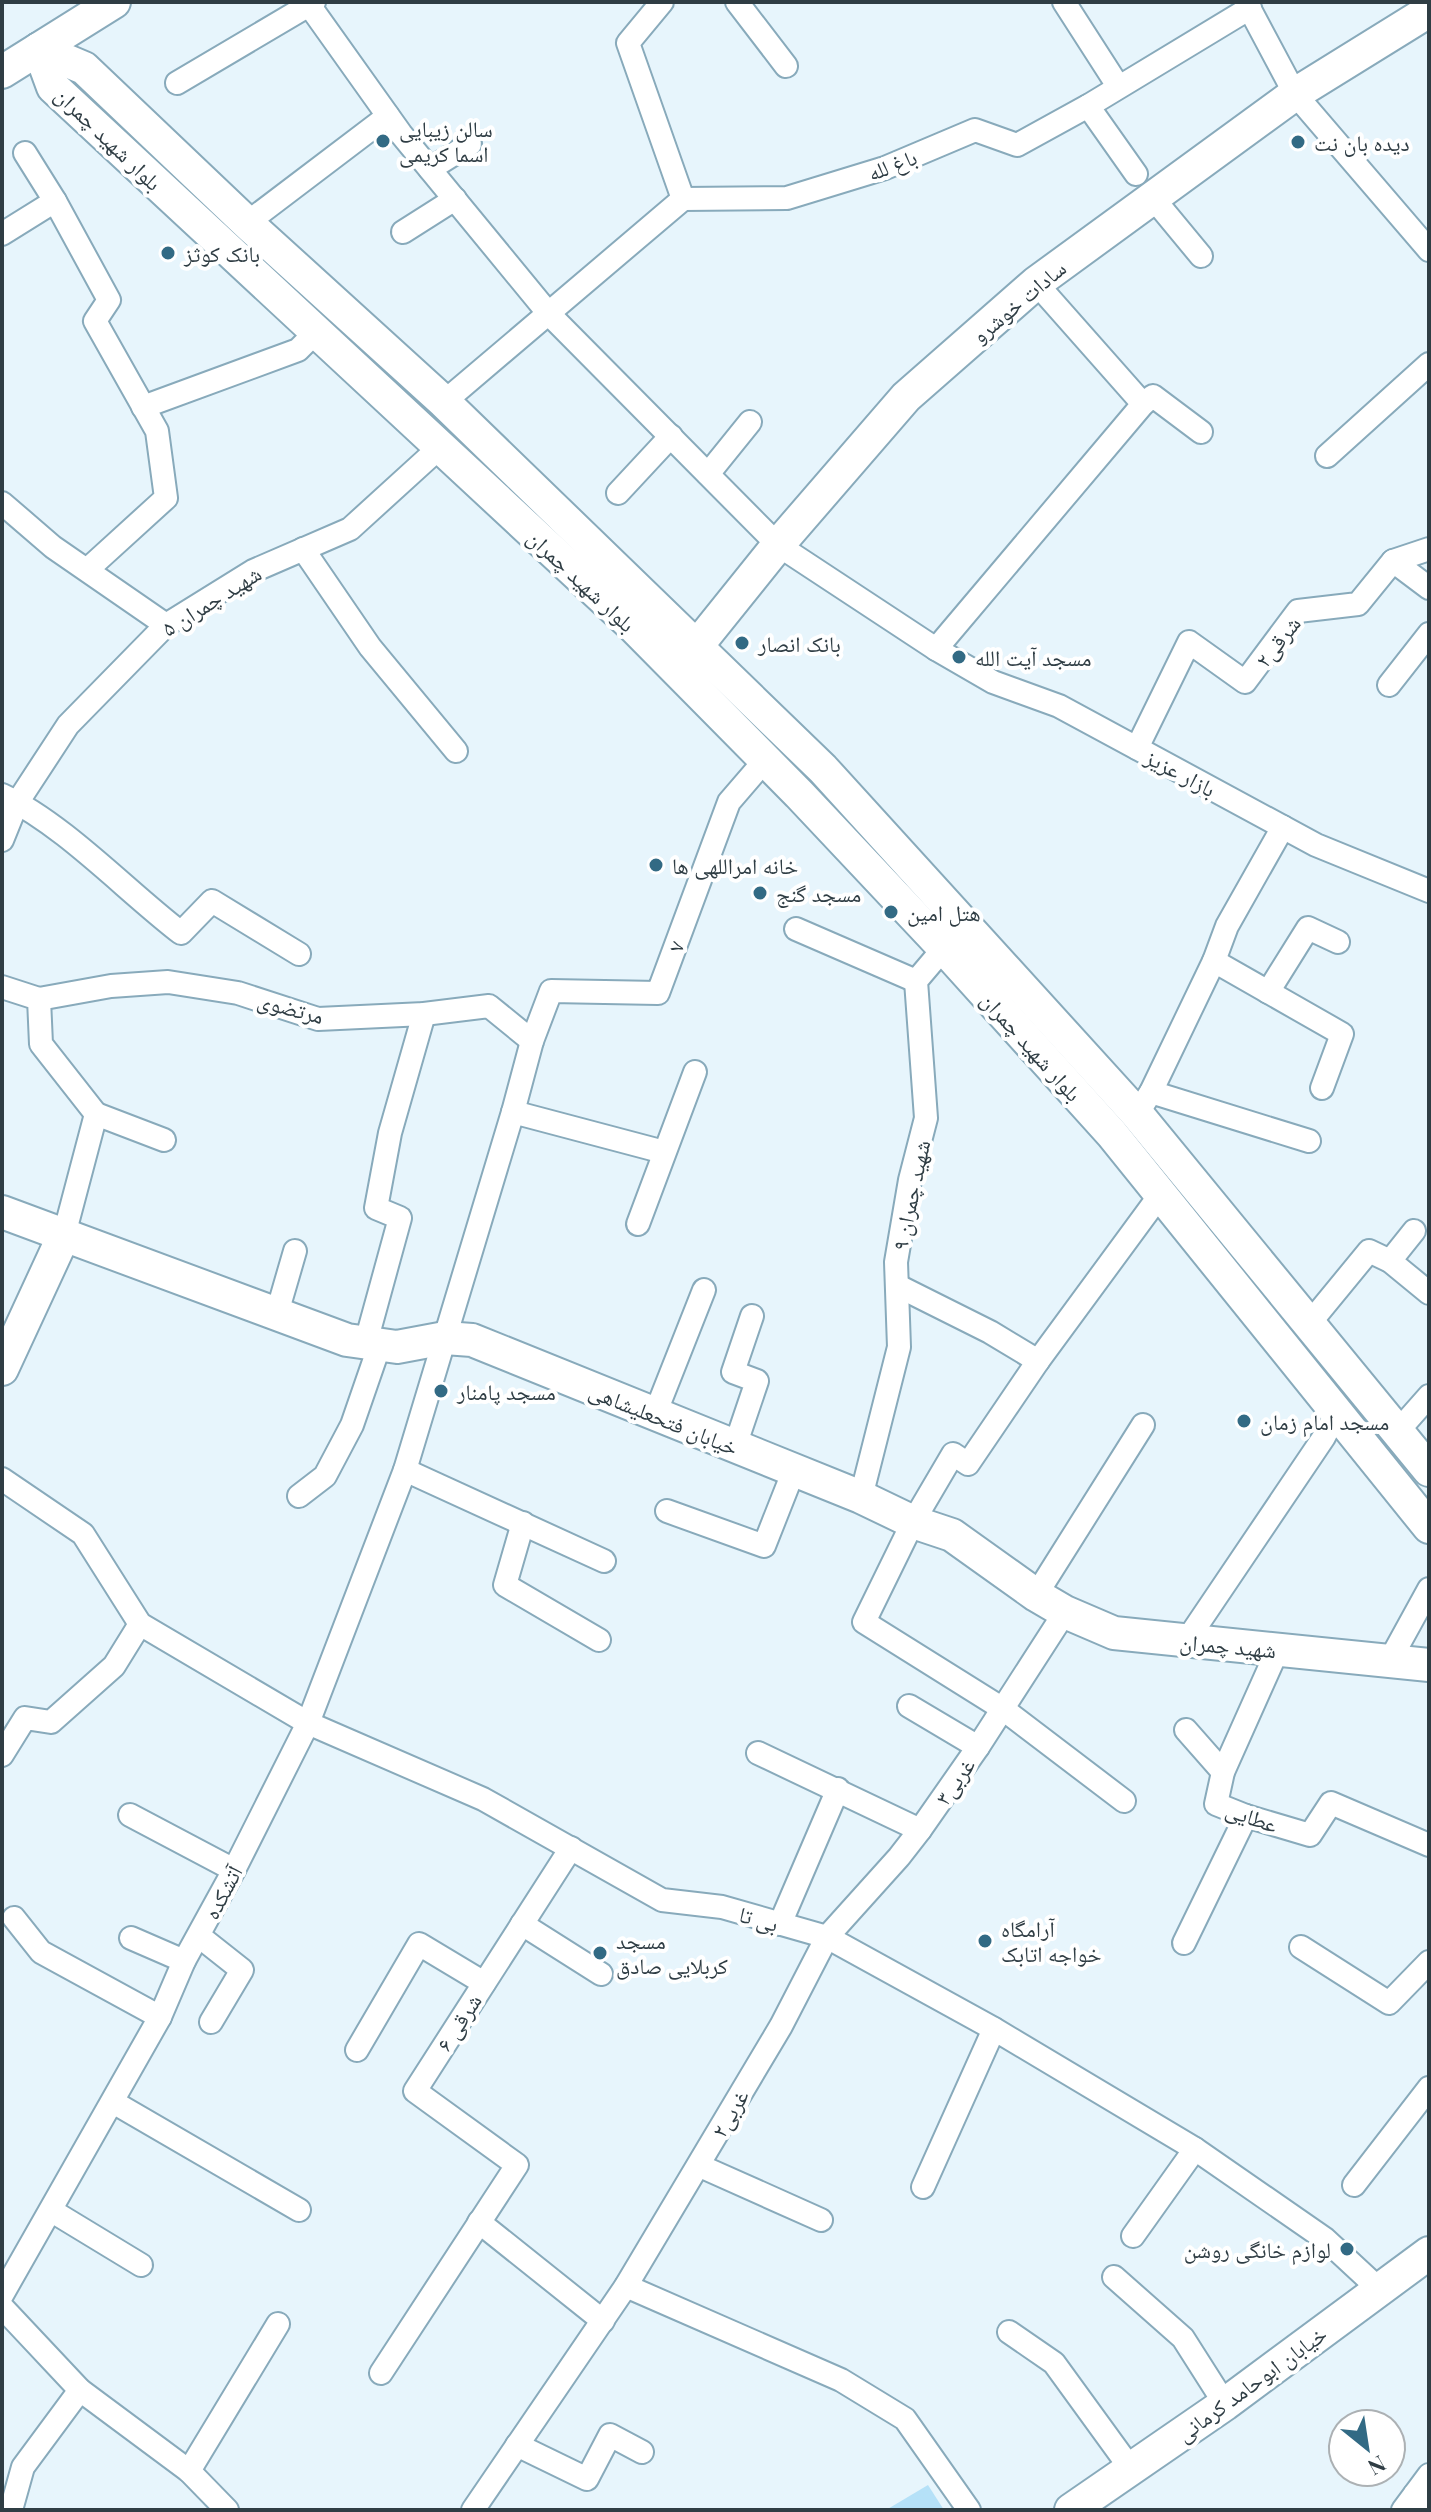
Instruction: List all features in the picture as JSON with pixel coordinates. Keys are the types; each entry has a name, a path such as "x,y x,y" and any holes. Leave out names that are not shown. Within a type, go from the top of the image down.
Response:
{"main road":[{"path":"2,72 114,2"},
{"name":"سادات خوشرو","path":"686,658 778,545 906,397 1144,186 1429,11"},
{"name":"بلوار شهید چمران","path":"39,49 84,68 255,230 444,402 686,658 766,759 944,948 1112,1134 1429,1527"},
{"name":"بلوار شهید چمران","path":"39,49 53,87 439,448 633,626 686,658 823,769 1144,1103 1309,1324 1429,1470"},
{"path":"238,260 255,230"},
{"path":"1112,1134 1144,1103"},
{"name":"خیابان فتحعلیشاهی","path":"2,1212 347,1340 397,1347 445,1338 472,1340 861,1497 913,1522 952,1535 1036,1595"},
{"path":"2,1369 64,1235"},
{"name":"شهید چمران","path":"1036,1595 1065,1612 1114,1633 1185,1643 1429,1665"},
{"name":"خیابان ابوحامد کرمانی","path":"1071,2510 1225,2404 1379,2289 1426,2264"}],"street":[{"path":"444,402 683,199 628,43 662,2"},
{"path":"737,2 786,66"},
{"path":"1064,2 1118,86"},
{"path":"177,83 310,3"},
{"name":"بازار عزیز","path":"310,3 388,116 549,314 778,545 936,649 993,682 1059,706 1316,845 1429,891"},
{"path":"1201,256 1144,186 1088,106 1248,5 1295,94 1425,237"},
{"name":"باغ لله","path":"683,199 787,198 885,168 975,130 1017,145 1088,106"},
{"path":"255,230 388,116"},
{"path":"430,169 470,144"},
{"path":"25,153 109,300 95,321 157,431 166,498 88,569"},
{"path":"403,232 455,199"},
{"path":"2,234 55,201"},
{"path":"1036,283 1143,404"},
{"path":"143,407 298,350 315,333"},
{"path":"1327,456 1426,373"},
{"path":"936,649 1143,404 1153,396 1201,432"},
{"path":"708,474 750,422"},
{"path":"618,493 671,436"},
{"name":"شهید چمران ۵","path":"2,840 10,799 68,725 166,625 253,571 350,529 439,448"},
{"path":"2,503 53,547 166,625"},
{"path":"303,549 370,647 456,751"},
{"path":"1393,561 1429,549"},
{"path":"1393,561 1429,588"},
{"name":"شرقی۲","path":"1137,748 1189,642 1245,682 1298,611 1358,604 1393,561"},
{"path":"1389,685 1429,634"},
{"name":"۷","path":"532,1041 551,991 658,993 729,802 766,759"},
{"path":"10,799 77,846 181,933 212,901 299,954"},
{"path":"1283,827 1227,926 1214,961 1144,1103 1309,1141"},
{"path":"1268,992 1308,928 1338,942"},
{"path":"796,929 916,981 944,948"},
{"path":"1214,961 1342,1034 1322,1088"},
{"name":"شهید چمران ۹","path":"861,1497 899,1347 896,1262 910,1180 926,1118 916,981"},
{"name":"مرتضوی","path":"39,999 111,986 168,982 238,993 318,1019 424,1014 489,1006 532,1041"},
{"path":"2,987 39,999 41,1044 96,1114 164,1140"},
{"path":"299,1496 325,1476 352,1425 400,1218 376,1208 390,1133 424,1014"},
{"name":"آتشکده","path":"2,2295 160,2017 184,1961 308,1723 405,1470 532,1041"},
{"path":"638,1224 695,1072"},
{"path":"513,1112 664,1152"},
{"path":"64,1235 96,1114"},
{"path":"1124,1801 1003,1709 864,1622 913,1522 953,1454 968,1464 1038,1361 1160,1195"},
{"path":"1390,1261 1414,1231"},
{"path":"277,1313 295,1251"},
{"path":"1309,1324 1369,1251 1390,1261 1429,1293"},
{"path":"898,1286 990,1332 1038,1361"},
{"path":"655,1414 704,1290"},
{"path":"735,1446 757,1381 733,1372 752,1316"},
{"path":"1398,1431 1429,1396"},
{"path":"1185,1643 1324,1437 1336,1414"},
{"path":"1036,1595 1143,1425"},
{"path":"405,1470 604,1561"},
{"path":"667,1511 764,1546 794,1470"},
{"path":"2,1479 83,1534 140,1624 114,1666 51,1722 25,1718 2,1755"},
{"path":"523,1523 505,1585 599,1640"},
{"path":"1390,1660 1429,1589"},
{"name":"غربی۳","path":"827,1937 920,1830 1065,1612"},
{"name":"بی تا","path":"140,1624 308,1723 483,1799 662,1900 722,1907 827,1937 994,2029 1195,2149 1325,2239 1379,2289"},
{"name":"عطایی","path":"1278,1649 1223,1772 1216,1804 1310,1835 1331,1803 1428,1845"},
{"path":"909,1706 978,1747"},
{"path":"1186,1730 1223,1772"},
{"path":"758,1753 920,1830"},
{"path":"780,1924 838,1789"},
{"path":"130,1815 234,1870"},
{"path":"1184,1943 1246,1816"},
{"name":"۶ شرقی","path":"479,2222 517,2165 415,2091 571,1848"},
{"path":"14,1918 41,1952 160,2017"},
{"path":"522,1924 601,1974"},
{"path":"199,1936 242,1970 211,2022"},
{"name":"غربی۲","path":"473,2510 626,2286 781,2026 827,1937"},
{"path":"131,1938 184,1961"},
{"path":"357,2050 419,1944 484,1983"},
{"path":"1301,1947 1389,2003 1429,1962"},
{"path":"923,2187 994,2029"},
{"path":"1354,2185 1429,2088"},
{"path":"113,2102 299,2210"},
{"path":"1133,2236 1195,2149"},
{"path":"700,2166 821,2220"},
{"path":"52,2211 141,2265"},
{"path":"381,2373 479,2222 603,2321"},
{"path":"1114,2277 1183,2338 1225,2404"},
{"path":"626,2286 841,2380 905,2419 969,2510"},
{"path":"2,2307 80,2390 189,2471 227,2510"},
{"path":"189,2471 278,2324"},
{"path":"1009,2332 1054,2363 1131,2469"},
{"path":"11,2510 23,2467 80,2390"},
{"path":"517,2445 587,2479 610,2435 642,2452"},
{"path":"1415,2505 1429,2475"}],"shaded area":[{"path":"928,2485 944,2510 886,2510"}],"place":[{"name":"سالن زیبایی اسما کریمی","path":"383,141"},
{"name":"دیده بان نت","path":"1298,142"},
{"name":"بانک کوثز","path":"168,253"},
{"name":"بانک انصار","path":"742,643"},
{"name":"مسجد آیت الله","path":"959,657"},
{"name":"خانه امراللهی ها","path":"656,865"},
{"name":"مسجد گنج","path":"760,893"},
{"name":"هتل امین","path":"891,912"},
{"name":"مسجد پامنار","path":"441,1391"},
{"name":"مسجد امام زمان","path":"1244,1421"},
{"name":"آرامگاه خواجه اتابک","path":"985,1941"},
{"name":"مسجد کربلایی صادق","path":"600,1953"},
{"name":"لوازم خانگی روشن","path":"1347,2249"}]}
